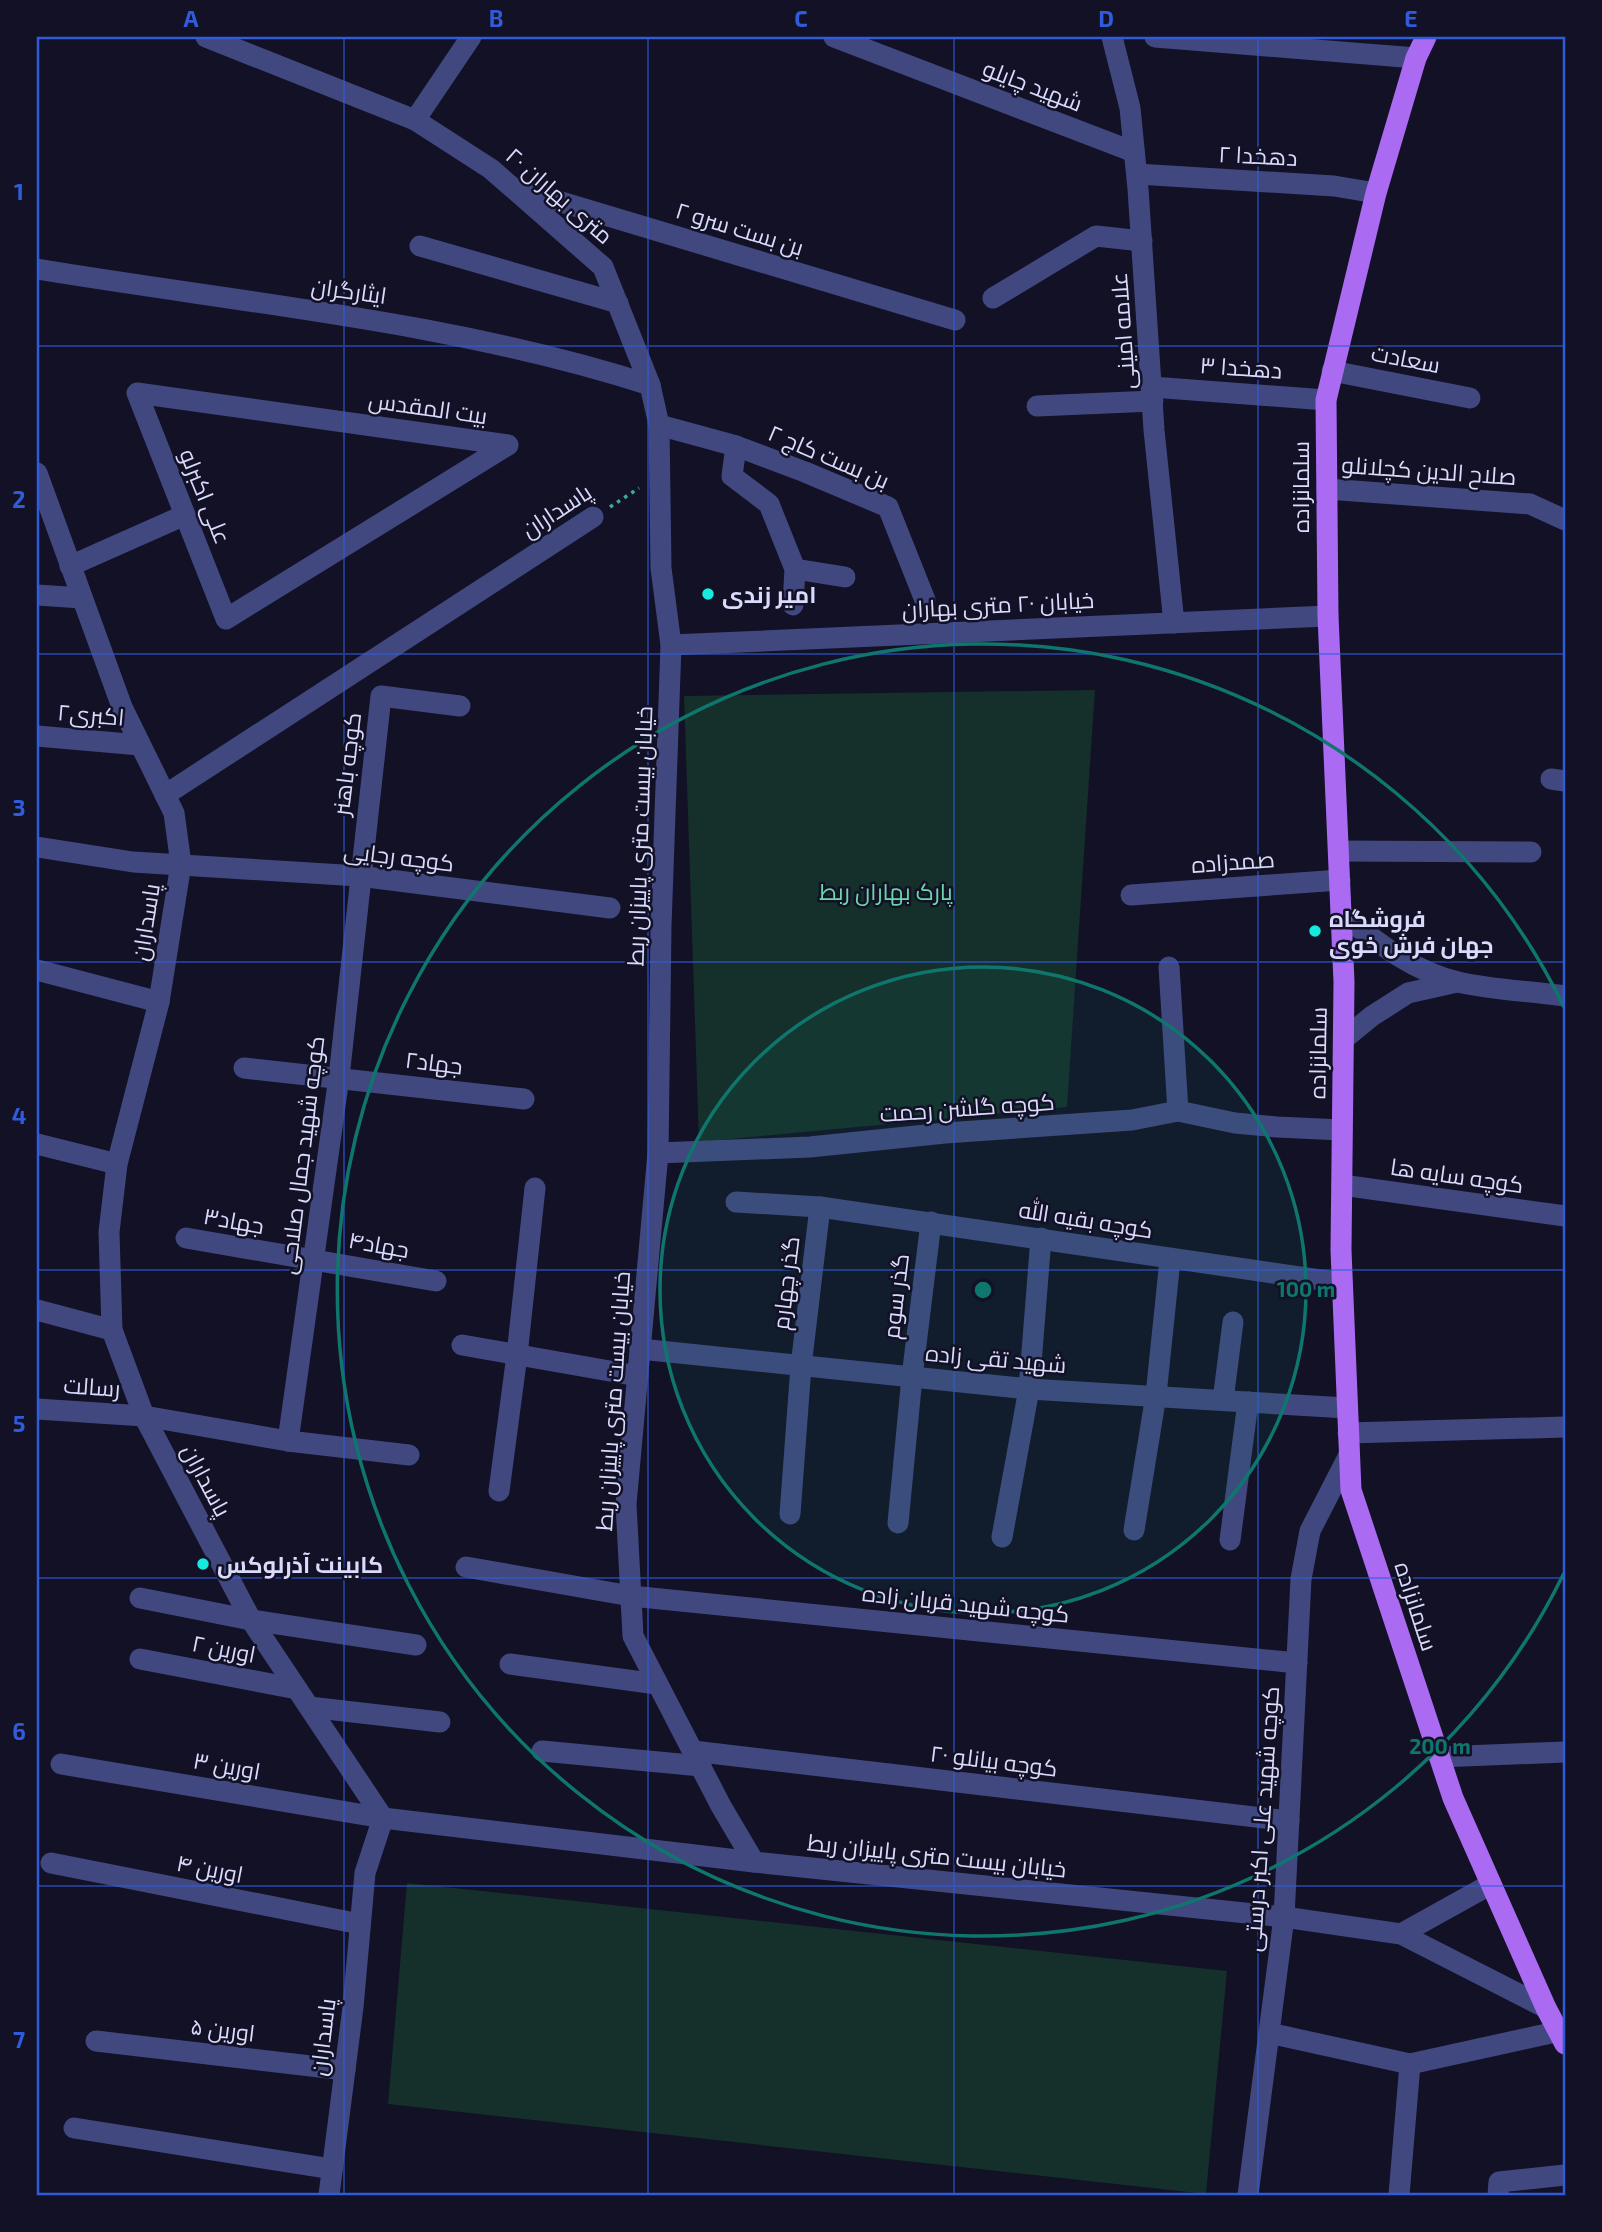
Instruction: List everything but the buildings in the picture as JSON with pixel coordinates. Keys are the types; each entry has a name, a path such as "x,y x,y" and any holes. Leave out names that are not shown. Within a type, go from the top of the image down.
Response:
{"main road":[{"name":"سلمانزاده","path":"1426,37 1416,58 1376,193 1326,400 1328,616 1339,851 1344,1039 1342,1283 1351,1490 1452,1798 1562,2038"}],"street":[{"name":"۲۰ متری بهاران","path":"206,37 415,120 491,169 603,267 650,385 659,425 661,568 671,645"},
{"path":"415,120 471,37"},
{"name":"شهید چایلو","path":"834,37 1134,152"},
{"name":"علامه امینی","path":"1112,37 1130,108 1137,174 1152,394 1174,623"},
{"path":"1155,37 1416,58"},
{"name":"دهخدا ۲","path":"1137,174 1334,186 1376,193"},
{"name":"بن بست سرو ۲","path":"510,187 955,320"},
{"path":"993,298 1096,236 1142,241"},
{"path":"420,246 618,303"},
{"name":"ایثارگران","path":"37,269 399,324 539,354 650,385"},
{"name":"سعادت","path":"1332,371 1470,398"},
{"name":"علی اکبرلو","path":"137,393 226,619"},
{"name":"بیت المقدس","path":"137,393 509,445 226,619"},
{"name":"دهخدا ۳","path":"1037,406 1152,394 1326,400"},
{"name":"بن بست کاج ۲","path":"659,425 736,446 888,508 925,600"},
{"path":"736,446 732,476 769,503 795,569 793,605"},
{"name":"پاسداران","path":"37,473 122,707 174,813 181,864 159,1002 117,1164 109,1232 112,1330 144,1416 251,1620 383,1818 365,1873 329,2195"},
{"name":"صلاح الدین کچلانلو","path":"1327,489 1530,504 1565,520"},
{"path":"70,566 185,515"},
{"name":"پاسداران","path":"165,795 593,517"},
{"path":"795,569 845,577"},
{"path":"37,595 82,598"},
{"name":"خیابان ۲۰ متری بهاران","path":"671,645 1328,616"},
{"name":"خیابان بیست متری پاییزان ربط","path":"671,645 661,926 658,1153 626,1504 632,1636 754,1862 1284,1917 1401,1934 1546,2008"},
{"name":"کوچه باهنر","path":"359,876 381,696 460,706"},
{"name":"اکبری۲","path":"37,736 140,745"},
{"name":"کوچه رجایی","path":"37,847 133,862 359,876 610,908"},
{"path":"1339,851 1531,852"},
{"name":"کوچه شهید جمال صلاحی","path":"288,1441 339,1077 359,876"},
{"name":"صمدزاده","path":"1131,895 1340,880"},
{"path":"1341,914 1384,948 1416,966 1457,982 1565,996"},
{"path":"1169,967 1178,1111"},
{"path":"37,970 159,1002"},
{"path":"1344,1039 1372,1016 1408,993 1457,982"},
{"name":"جهاد۲","path":"244,1068 524,1099"},
{"name":"کوچه گلشن رحمت","path":"658,1153 810,1147 945,1133 1132,1120 1178,1111 1235,1123 1342,1130"},
{"path":"37,1144 117,1164"},
{"name":"کوچه سایه ها","path":"1342,1185 1565,1216"},
{"path":"499,1491 535,1188"},
{"name":"کوچه بقیه الله","path":"736,1202 821,1207 1342,1283"},
{"name":"گذر چهارم","path":"790,1514 801,1366 821,1207"},
{"name":"گذر سوم","path":"898,1522 931,1222"},
{"name":"جهاد۳","path":"186,1238 314,1260"},
{"path":"1002,1537 1029,1389 1041,1238"},
{"name":"جهاد۴","path":"314,1260 436,1280"},
{"path":"1134,1530 1156,1395 1170,1260"},
{"path":"37,1310 112,1330"},
{"path":"1223,1400 1233,1322"},
{"path":"462,1345 638,1376"},
{"name":"شهید تقی زاده","path":"640,1349 1029,1389 1347,1408"},
{"path":"1230,1540 1248,1402"},
{"name":"رسالت","path":"37,1409 144,1416 288,1441 409,1455"},
{"path":"1348,1433 1565,1427"},
{"name":"کوچه شهید علی اکبر درستی","path":"1248,2195 1284,1917 1301,1579 1310,1531 1349,1455"},
{"name":"کوچه شهید قربان زاده","path":"466,1567 631,1596 1297,1663"},
{"path":"140,1598 251,1620 416,1645"},
{"name":"اورین ۲","path":"140,1659 303,1698 440,1722"},
{"path":"510,1664 657,1684"},
{"name":"کوچه بیانلو ۲۰","path":"542,1751 697,1759 1289,1821"},
{"path":"1439,1757 1565,1752"},
{"name":"اورین ۳","path":"61,1764 383,1818 754,1862"},
{"name":"اورین ۴","path":"51,1863 360,1924"},
{"path":"1401,1934 1491,1884"},
{"path":"1269,2033 1410,2064 1562,2038"},
{"name":"اورین ۵","path":"96,2041 345,2070"},
{"path":"1399,2195 1410,2064"},
{"path":"74,2128 332,2169"},
{"path":"1498,2195 1499,2182 1565,2175"}],"path":[{"name":"پاسداران","path":"593,517 659,475"}],"green space":[{"name":"پارک بهاران ربط","path":"1095,690 1067,1107 699,1142 684,696"},
{"path":"407,1883 1227,1971 1206,2194 388,2104"}],"place":[{"name":"امیر زندی","path":"708,594"},
{"name":"فروشگاه جهان فرش خوی","path":"1315,931"},
{"name":"کابینت آذرلوکس","path":"203,1564"}]}
